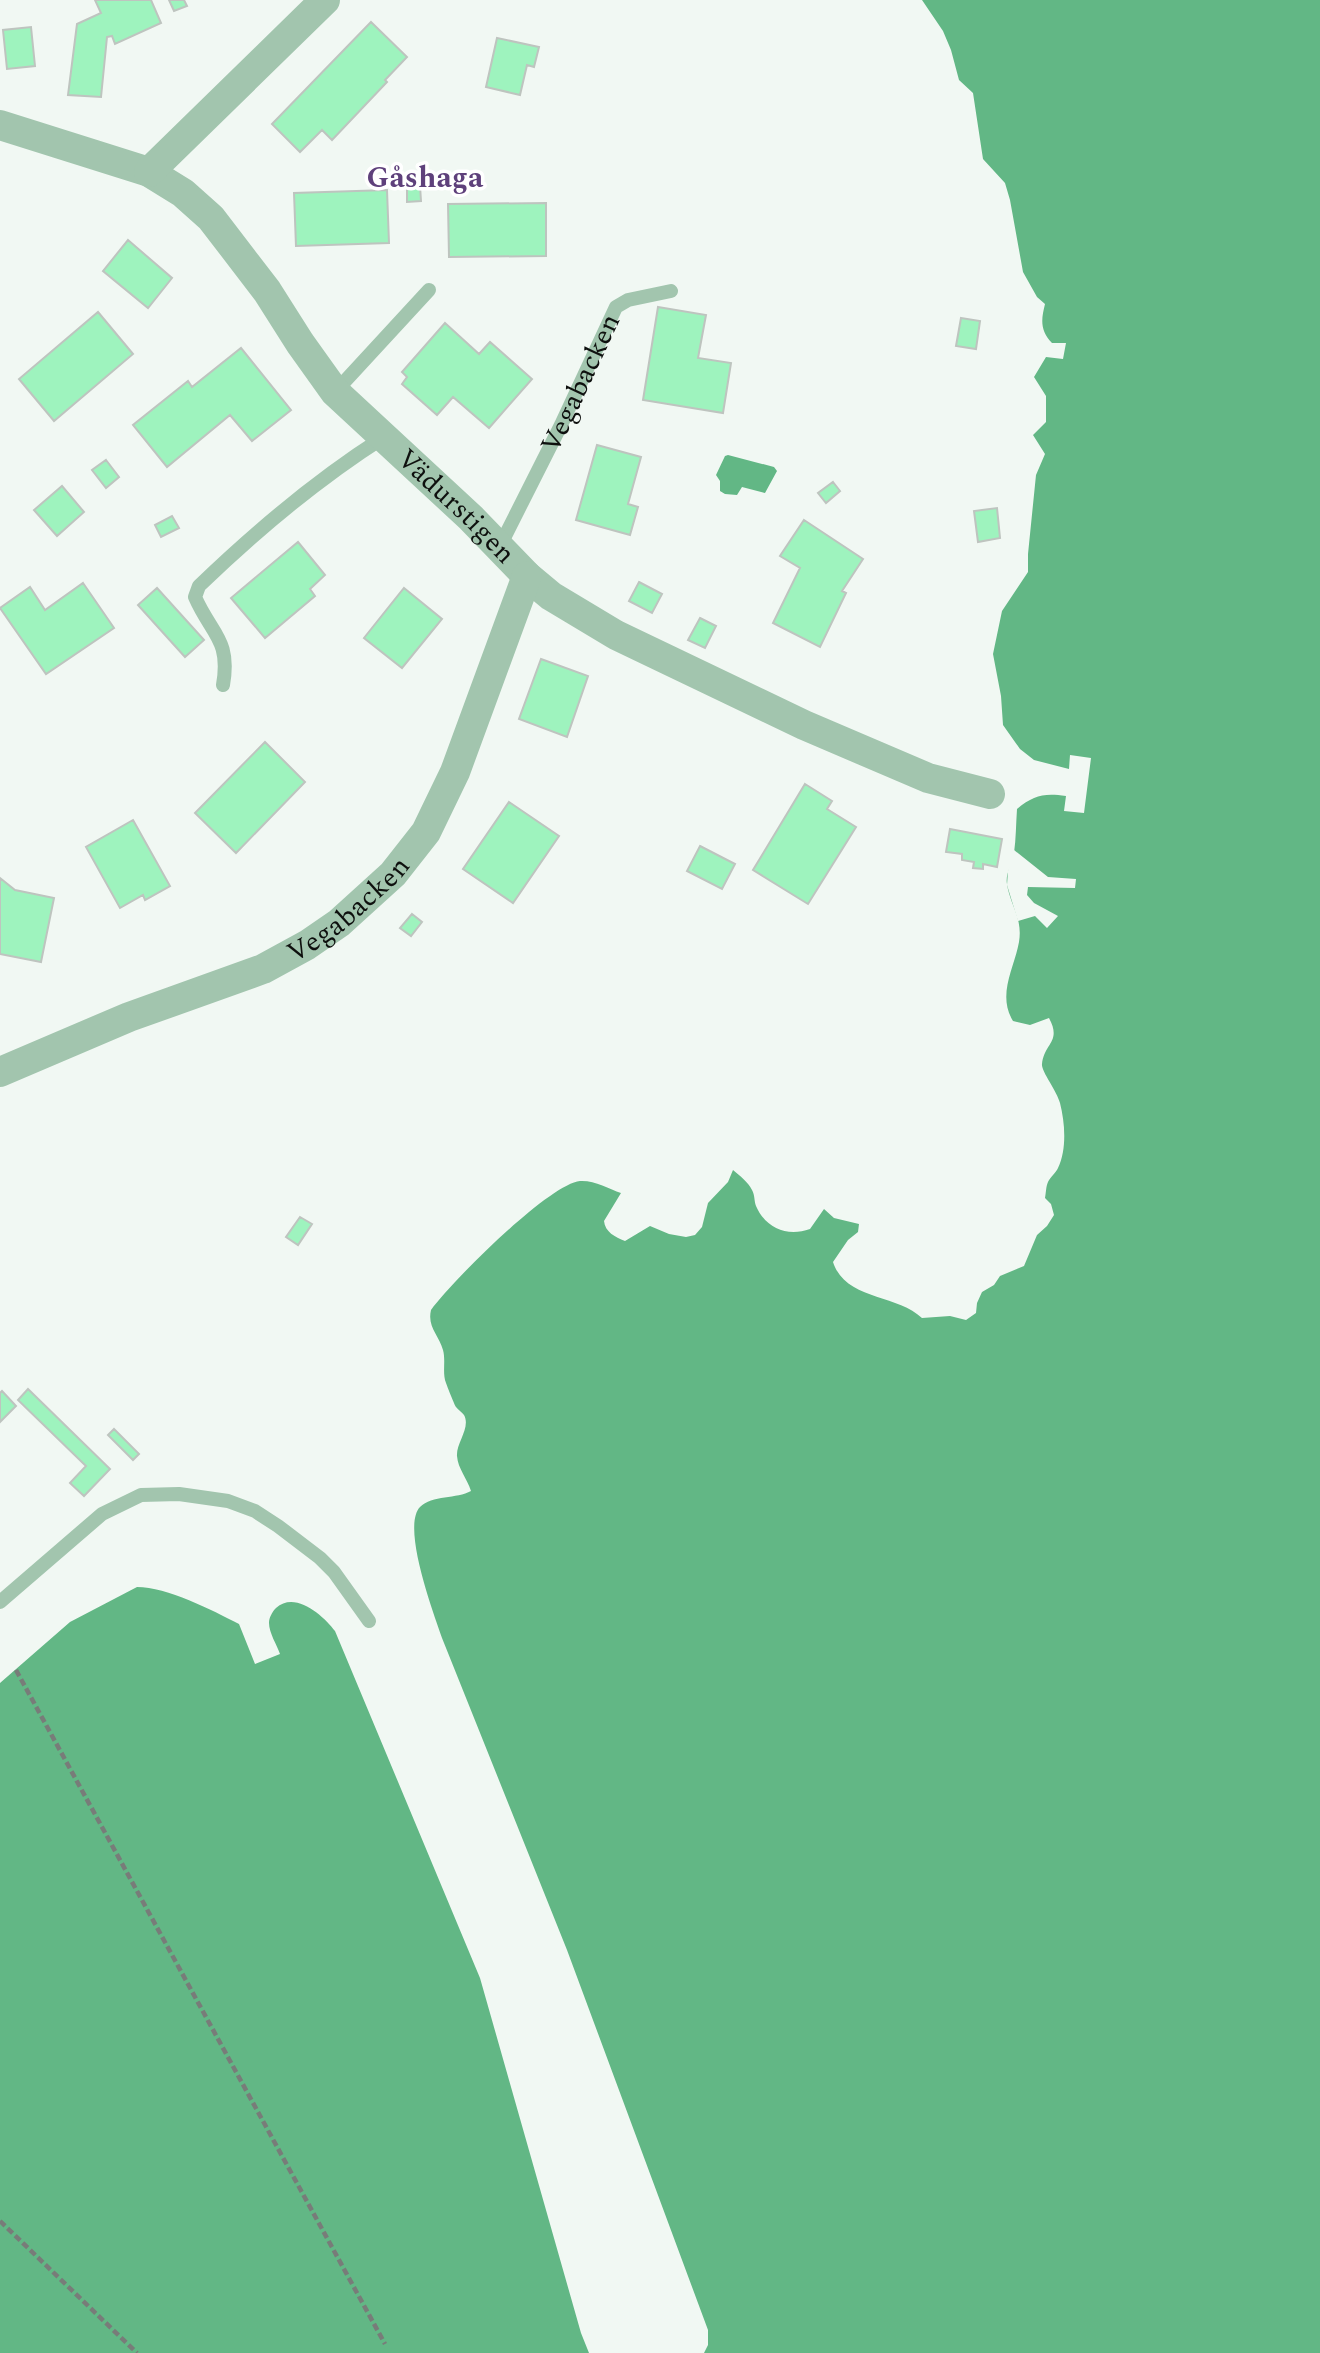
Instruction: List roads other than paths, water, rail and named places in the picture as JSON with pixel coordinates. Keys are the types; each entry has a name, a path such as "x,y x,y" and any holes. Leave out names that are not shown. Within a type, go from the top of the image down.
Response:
{"street":[{"path":"149,172 325,0"},
{"name":"Vädurstigen","path":"0,125 149,172 183,193 211,218 267,290 335,392 551,596 616,635 702,677 928,778 990,793"},
{"name":"Vegabacken","path":"0,1072 129,1017 263,969 307,945 339,923 393,874 426,832 455,772 527,576"}],"lane":[{"path":"335,392 429,290"},
{"name":"Vegabacken","path":"499,548 616,307 628,300 671,291"},
{"path":"223,685 226,664 216,631 195,597 200,586 271,522 335,470 384,437"},
{"path":"0,1602 102,1514 141,1494 179,1494 228,1501 255,1511 278,1526 334,1572 369,1621"}],"district":[{"name":"Gåshaga","path":"425,178"}]}
